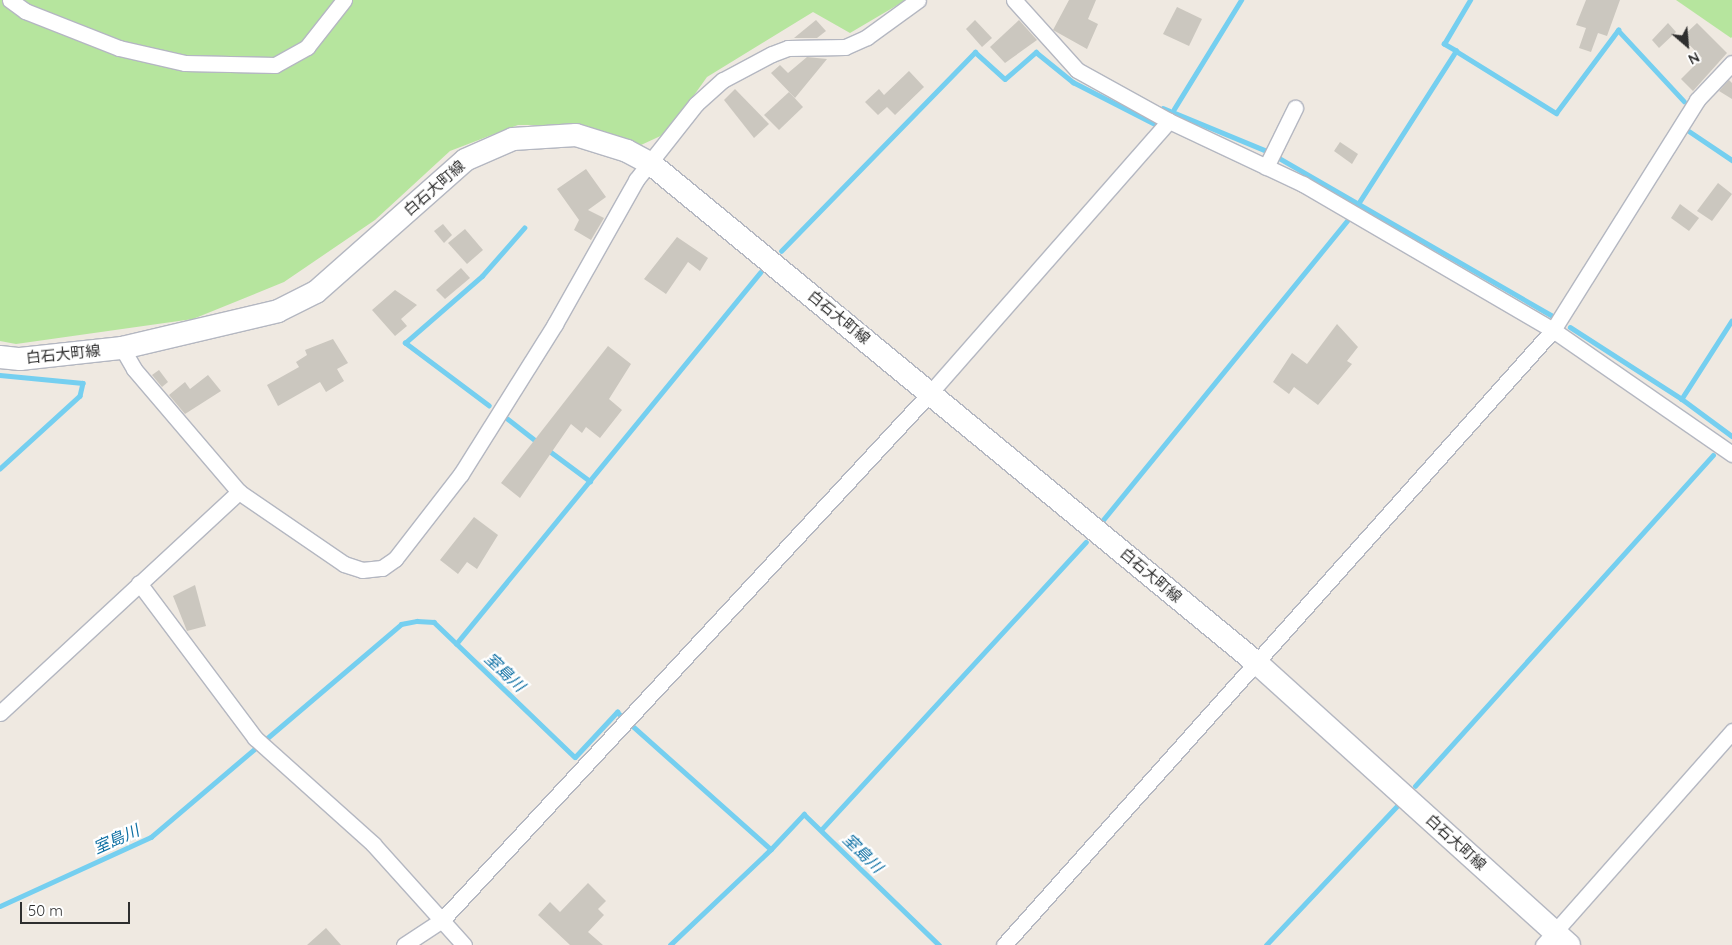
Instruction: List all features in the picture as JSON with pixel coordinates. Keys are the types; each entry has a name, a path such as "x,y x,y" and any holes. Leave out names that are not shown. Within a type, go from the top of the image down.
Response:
{"main road":[{"name":"白石大町線","path":"0,357 20,359 122,348 278,311 316,292 465,160 513,139 576,135 650,163 930,393 1258,664 1556,941"}],"street":[{"path":"10,0 25,11 119,48 185,63 275,65 307,47 344,0"},
{"path":"122,348 134,369 239,492 344,564 362,570 382,568 395,559 461,474 650,163 696,104 723,80 788,48 845,47 867,37 918,0"},
{"path":"1014,0 1077,70 1168,121 1270,158 1553,330 1732,454"},
{"path":"1004,945 1258,664 1553,330 1697,100 1732,62"},
{"path":"1270,158 1295,108"},
{"path":"404,945 442,920 930,393 1168,121"},
{"path":"0,713 239,492"},
{"path":"139,583 260,744 373,844 464,945"},
{"path":"1556,941 1732,731"}],"green space":[{"path":"0,0 906,0 850,33 813,12 707,77 667,133 641,145 581,125 518,125 450,151 375,220 284,282 193,319 16,344 0,341"},
{"path":"1676,0 1732,0 1732,37 1731,38"}],"building":[{"path":"1069,0 1096,0 1088,19 1098,24 1087,49 1053,30"},
{"path":"1586,0 1620,0 1607,36 1598,33 1591,52 1579,48 1586,28 1576,25"},
{"path":"1177,7 1202,19 1189,46 1163,34"},
{"path":"816,20 826,31 817,38 794,38"},
{"path":"975,20 992,38 982,47 966,29"},
{"path":"1019,20 1037,40 1005,63 990,47"},
{"path":"1668,23 1676,32 1659,48 1652,40"},
{"path":"1697,23 1727,53 1693,91 1681,79 1702,58 1682,37"},
{"path":"807,57 827,59 795,98 771,73 780,65 788,73"},
{"path":"909,71 924,87 895,115 887,107 878,115 865,102 879,89 884,95"},
{"path":"1729,80 1732,83 1732,99 1719,91"},
{"path":"735,89 769,124 754,138 724,100"},
{"path":"789,92 803,107 779,130 764,115"},
{"path":"1340,142 1358,154 1352,164 1334,151"},
{"path":"586,169 606,197 588,210 604,218 591,240 574,230 579,220 557,189"},
{"path":"1718,183 1732,194 1712,221 1697,211"},
{"path":"1680,204 1699,218 1689,231 1671,218"},
{"path":"443,224 452,235 444,243 434,231"},
{"path":"465,229 483,250 467,264 448,243"},
{"path":"677,237 708,258 700,271 688,262 666,294 644,279"},
{"path":"461,268 470,278 445,299 436,290"},
{"path":"395,290 417,305 401,319 407,326 395,336 372,310"},
{"path":"1337,324 1358,347 1347,361 1352,364 1318,405 1294,387 1289,394 1273,382 1292,353 1307,364"},
{"path":"333,339 348,363 337,369 344,381 326,392 320,382 278,406 267,385 299,367 296,362 307,355 305,350"},
{"path":"608,346 631,364 609,399 622,410 600,438 586,427 582,433 571,424 520,498 501,483"},
{"path":"159,370 168,382 162,387 152,375"},
{"path":"208,375 221,391 185,414 169,395 185,382 190,389"},
{"path":"474,517 498,535 477,569 467,562 458,574 440,560"},
{"path":"195,585 206,626 187,631 173,596"},
{"path":"588,883 606,901 598,909 604,915 588,932 603,945 570,945 538,915 550,902 560,912"},
{"path":"326,928 341,945 307,945"}],"waterway":[{"path":"1174,109 1241,0"},
{"path":"1456,51 1444,44 1470,0"},
{"path":"1358,204 1456,51 1556,113 1618,30 1684,101"},
{"path":"781,251 975,52 1005,79 1036,52 1073,82 1153,123"},
{"path":"1163,108 1267,151 1551,315"},
{"path":"1689,131 1732,160"},
{"path":"1103,520 1347,221"},
{"path":"489,406 405,343 482,276 524,228"},
{"path":"456,644 760,272"},
{"path":"1732,321 1682,399 1732,436"},
{"path":"1570,327 1682,399"},
{"path":"0,375 83,383 80,396 0,469"},
{"path":"508,419 539,443"},
{"path":"547,449 590,481"},
{"path":"1415,786 1713,455"},
{"path":"821,830 1086,542"},
{"name":"室島川","path":"0,906 151,837 401,624 417,621 434,622 575,757 617,712 771,849 804,814 939,945"},
{"path":"1266,945 1396,807"},
{"path":"670,945 771,849"}]}
